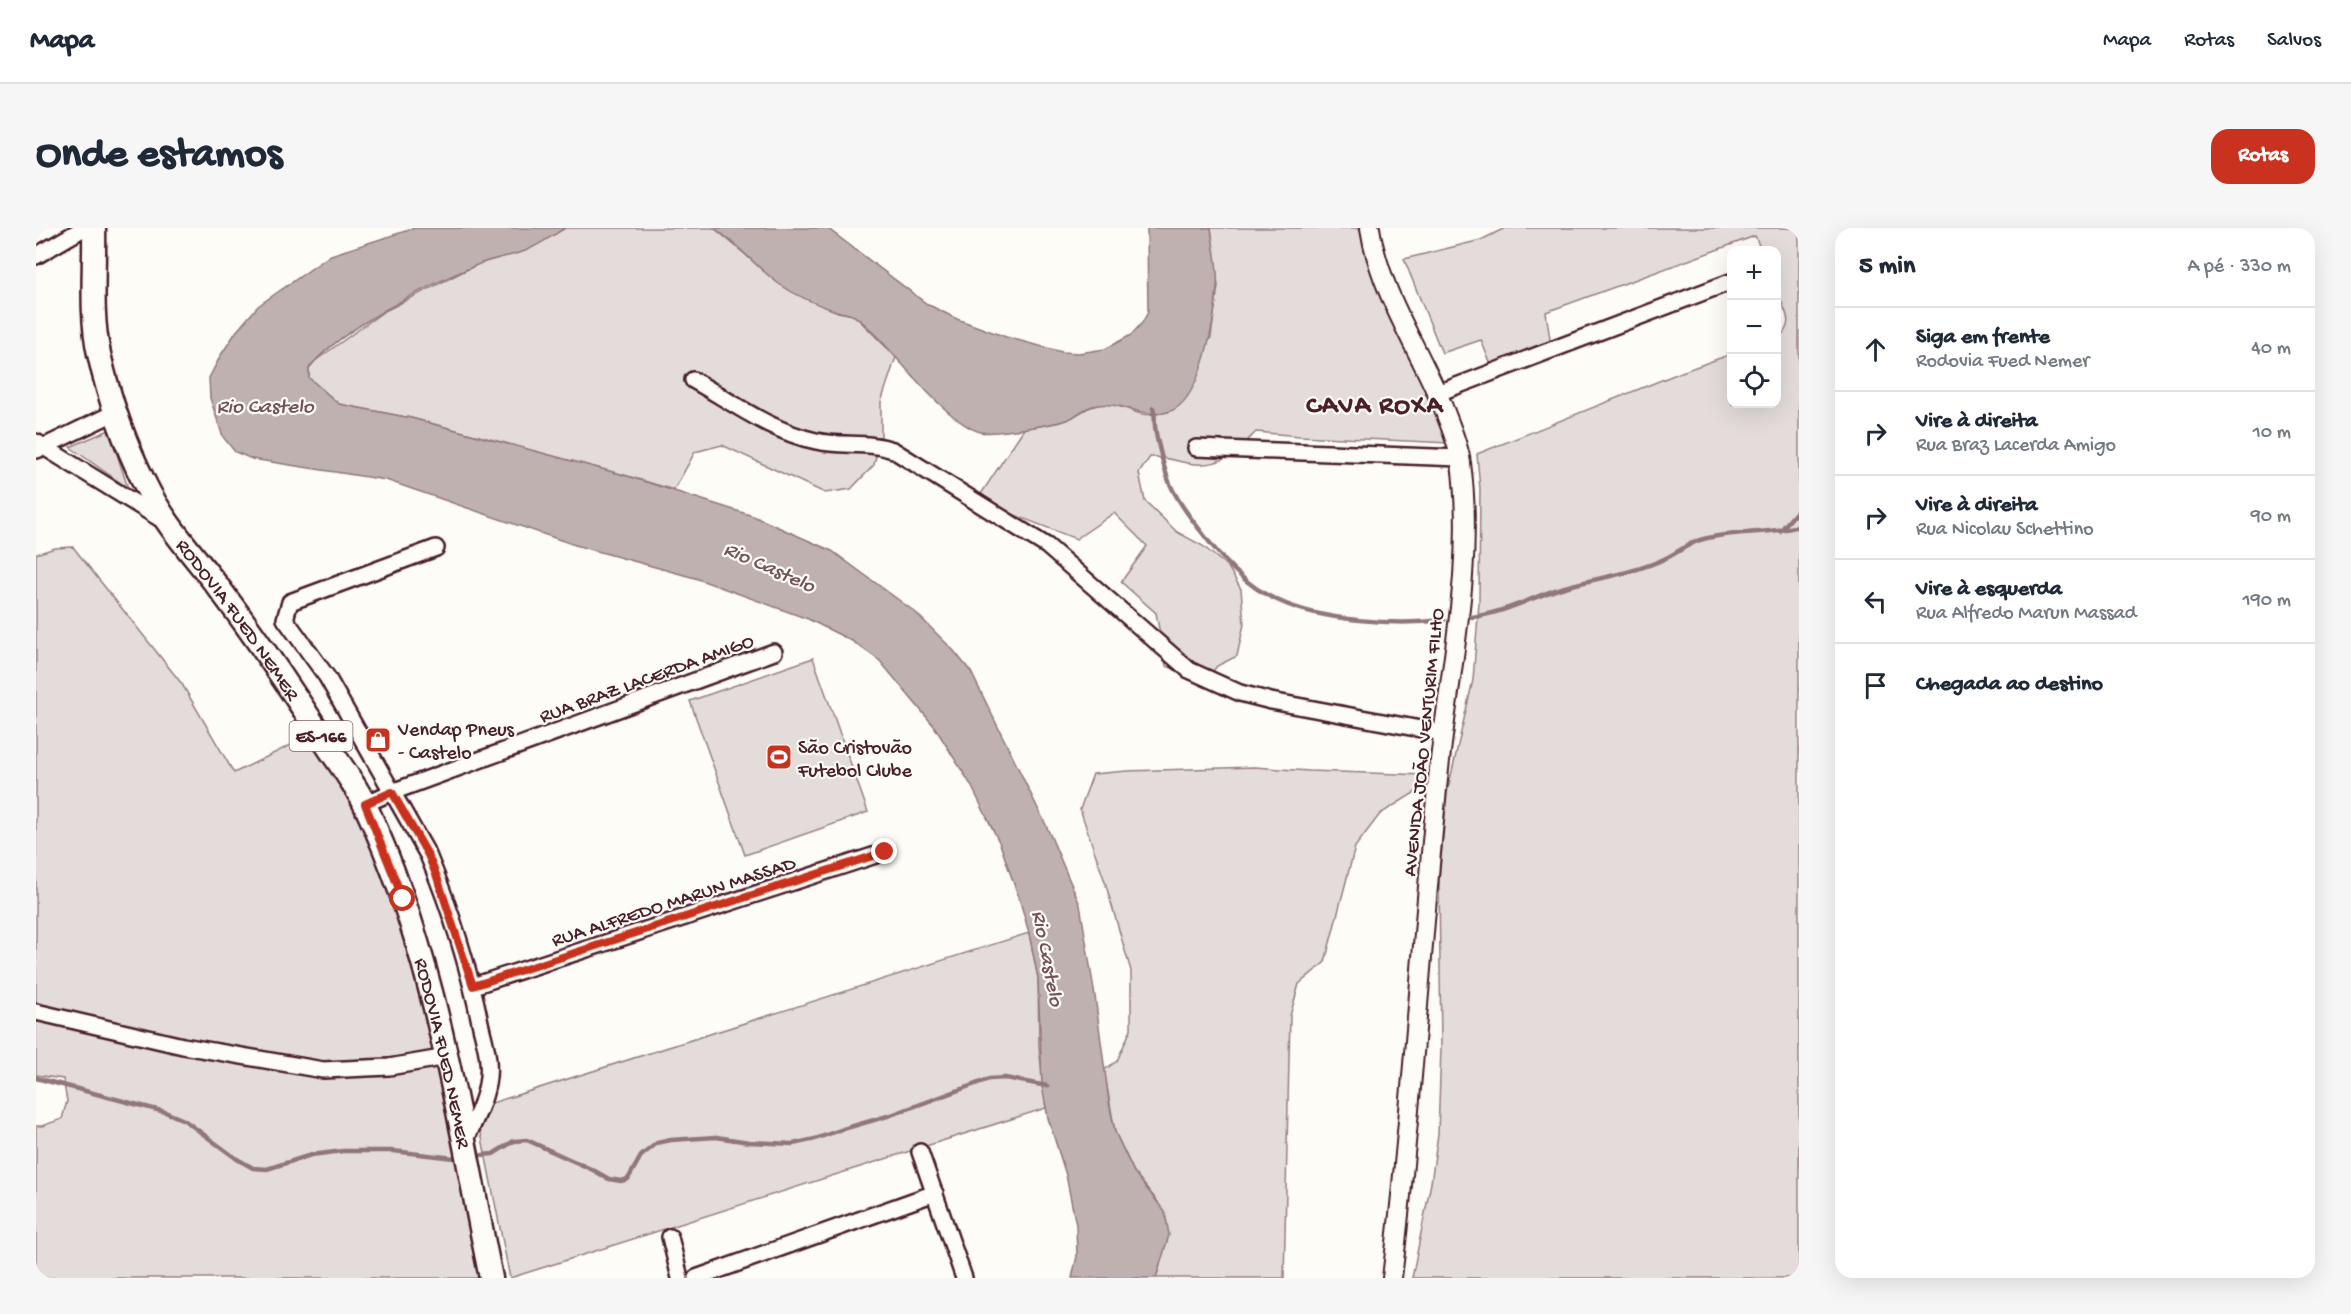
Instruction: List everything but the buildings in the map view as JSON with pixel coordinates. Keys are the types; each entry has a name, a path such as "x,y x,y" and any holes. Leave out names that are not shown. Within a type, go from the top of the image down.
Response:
{"main road":[{"name":"RODOVIA FUED NEMER","path":"94,228 96,337 116,412 145,484 167,523 222,592 291,690 365,804 414,930 447,1058 491,1278"}],"street":[{"path":"36,256 84,228"},
{"name":"AVENIDA JOÃO VENTURIM FILHO","path":"1370,228 1386,285 1437,393 1460,458 1465,492 1465,552 1442,733 1404,1173 1392,1278"},
{"path":"1437,393 1727,283"},
{"path":"693,380 763,420 803,438 840,444 881,446 893,450 1047,546 1189,670 1240,693 1271,701 1442,733"},
{"path":"38,446 116,412"},
{"path":"38,446 167,523"},
{"path":"1196,448 1460,458"},
{"path":"436,548 290,602 285,619 327,676 428,855 437,877 473,986 487,1054 489,1073 486,1093 465,1142"},
{"name":"RUA BRAZ LACERDA AMIGO","path":"365,804 392,792 774,652"},
{"name":"RUA ALFREDO MARUN MASSAD","path":"473,986 885,852"},
{"path":"36,1012 183,1046 323,1070 388,1067 447,1058"},
{"path":"920,1152 964,1278"},
{"path":"696,1278 934,1193"},
{"path":"670,1237 680,1278"}],"shaded area":[{"path":"565,228 714,228 780,284 838,312 854,315 896,357 881,402 881,436 874,465 851,489 825,493 722,445 695,452 674,490 411,418 339,404 309,378 309,368 315,361 383,312 478,264 526,250"},
{"path":"1211,228 1371,228 1450,443 1256,432 1230,456 1215,462 1196,464 1150,457 1139,473 1145,501 1177,532 1203,546 1228,567 1241,589 1244,624 1237,656 1217,666 1206,680 1166,666 1156,613 1121,582 1147,546 1114,513 1076,539 1007,512 981,494 1025,427 1062,422 1100,404 1115,405 1146,415 1170,411 1211,337 1218,286"},
{"path":"1505,228 1799,228 1799,1278 1412,1278 1431,1183 1438,1134 1441,1048 1439,881 1447,793 1473,680 1479,603 1480,489 1477,454 1727,355 1727,408 1781,408 1781,335 1788,321 1781,301 1781,246 1759,246 1755,236 1546,312 1552,353 1495,375 1481,340 1442,353 1404,259 1481,240"},
{"path":"109,430 128,488 70,447"},
{"path":"73,547 182,684 234,773 317,732 396,884 486,1278 36,1278 36,1126 62,1119 67,1101 63,1079 36,1075 36,554 55,548"},
{"name":"São Cristovão Futebol Clube","path":"813,658 868,812 745,855 690,701"},
{"path":"1254,767 1426,775 1422,788 1380,814 1355,847 1325,962 1299,984 1290,1016 1284,1278 1156,1278 1160,1265 1158,1202 1134,1172 1115,1132 1104,1070 1117,1061 1131,1029 1131,971 1105,882 1080,809 1093,774"},
{"path":"1029,933 1038,978 1039,1047 1046,1108 510,1278 476,1108"}],"water":[{"name":"Rio Castelo","path":"415,228 565,228 525,251 483,263 435,284 387,309 342,338 309,368 309,378 339,404 411,418 624,475 753,516 832,551 915,612 954,651 971,672 1046,825 1080,905 1115,1132 1134,1172 1165,1212 1169,1235 1156,1278 1072,1278 1077,1256 1076,1225 1066,1175 1048,1118 1042,1086 1038,978 1020,901 1000,844 971,785 934,726 880,661 852,641 808,619 695,578 575,545 386,480 252,459 235,452 223,437 210,398 209,378 236,332 258,306 331,255"},
{"path":"714,228 827,228 927,304 957,319 1006,337 1062,352 1079,353 1105,349 1131,335 1148,312 1147,228 1211,228 1217,280 1210,337 1205,357 1190,393 1180,405 1168,412 1149,413 1103,405 1090,407 1069,419 1052,424 1010,431 980,432 960,421 938,402 879,338 859,320 852,315 814,303 785,288"}],"waterway":[{"path":"1153,408 1161,455 1176,496 1216,550 1254,587 1295,607 1337,617 1382,622 1444,620"},
{"path":"1780,531 1799,509"},
{"path":"1472,617 1505,609 1571,585 1638,569 1664,559 1700,540 1799,526"},
{"path":"36,1078 165,1112 184,1120 253,1168 267,1169 311,1155 343,1151 393,1151 454,1158"},
{"path":"482,1155 493,1154 514,1141 527,1140 609,1179 621,1181 628,1179 641,1156 657,1143 716,1137 749,1142 793,1144 891,1115 989,1079 1005,1078 1047,1086"}],"place":[{"name":"Vendap Pneus - Castelo","path":"378,740"},
{"name":"São Cristovão Futebol Clube","path":"779,757"}],"district":[{"name":"CAVA ROXA","path":"1375,403"}],"route":[{"path":"403,899 365,804 392,792 428,855 473,986 885,852"}]}
